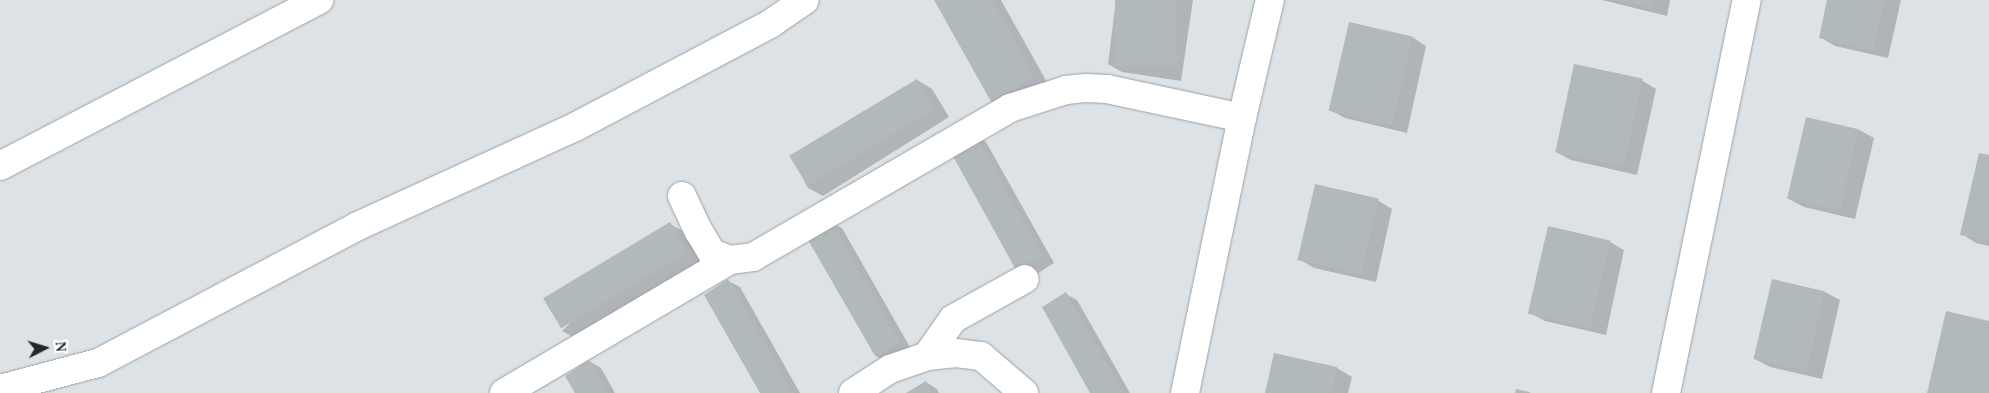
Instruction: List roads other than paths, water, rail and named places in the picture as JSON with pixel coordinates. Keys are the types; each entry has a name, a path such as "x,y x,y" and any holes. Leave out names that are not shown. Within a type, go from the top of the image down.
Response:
{"street":[{"path":"0,166 276,20 318,0"},
{"path":"0,389 98,363 358,226 575,127 770,24 805,0"},
{"path":"1185,393 1242,118 1270,0"},
{"path":"1666,393 1746,0"},
{"path":"504,393 730,260 753,257 1010,108 1066,90 1086,88 1107,89 1242,118"},
{"path":"682,196 698,230 712,253 730,260"},
{"path":"927,356 953,319 1025,279"},
{"path":"853,393 890,369 927,356 956,353 980,356 1024,393"}]}
